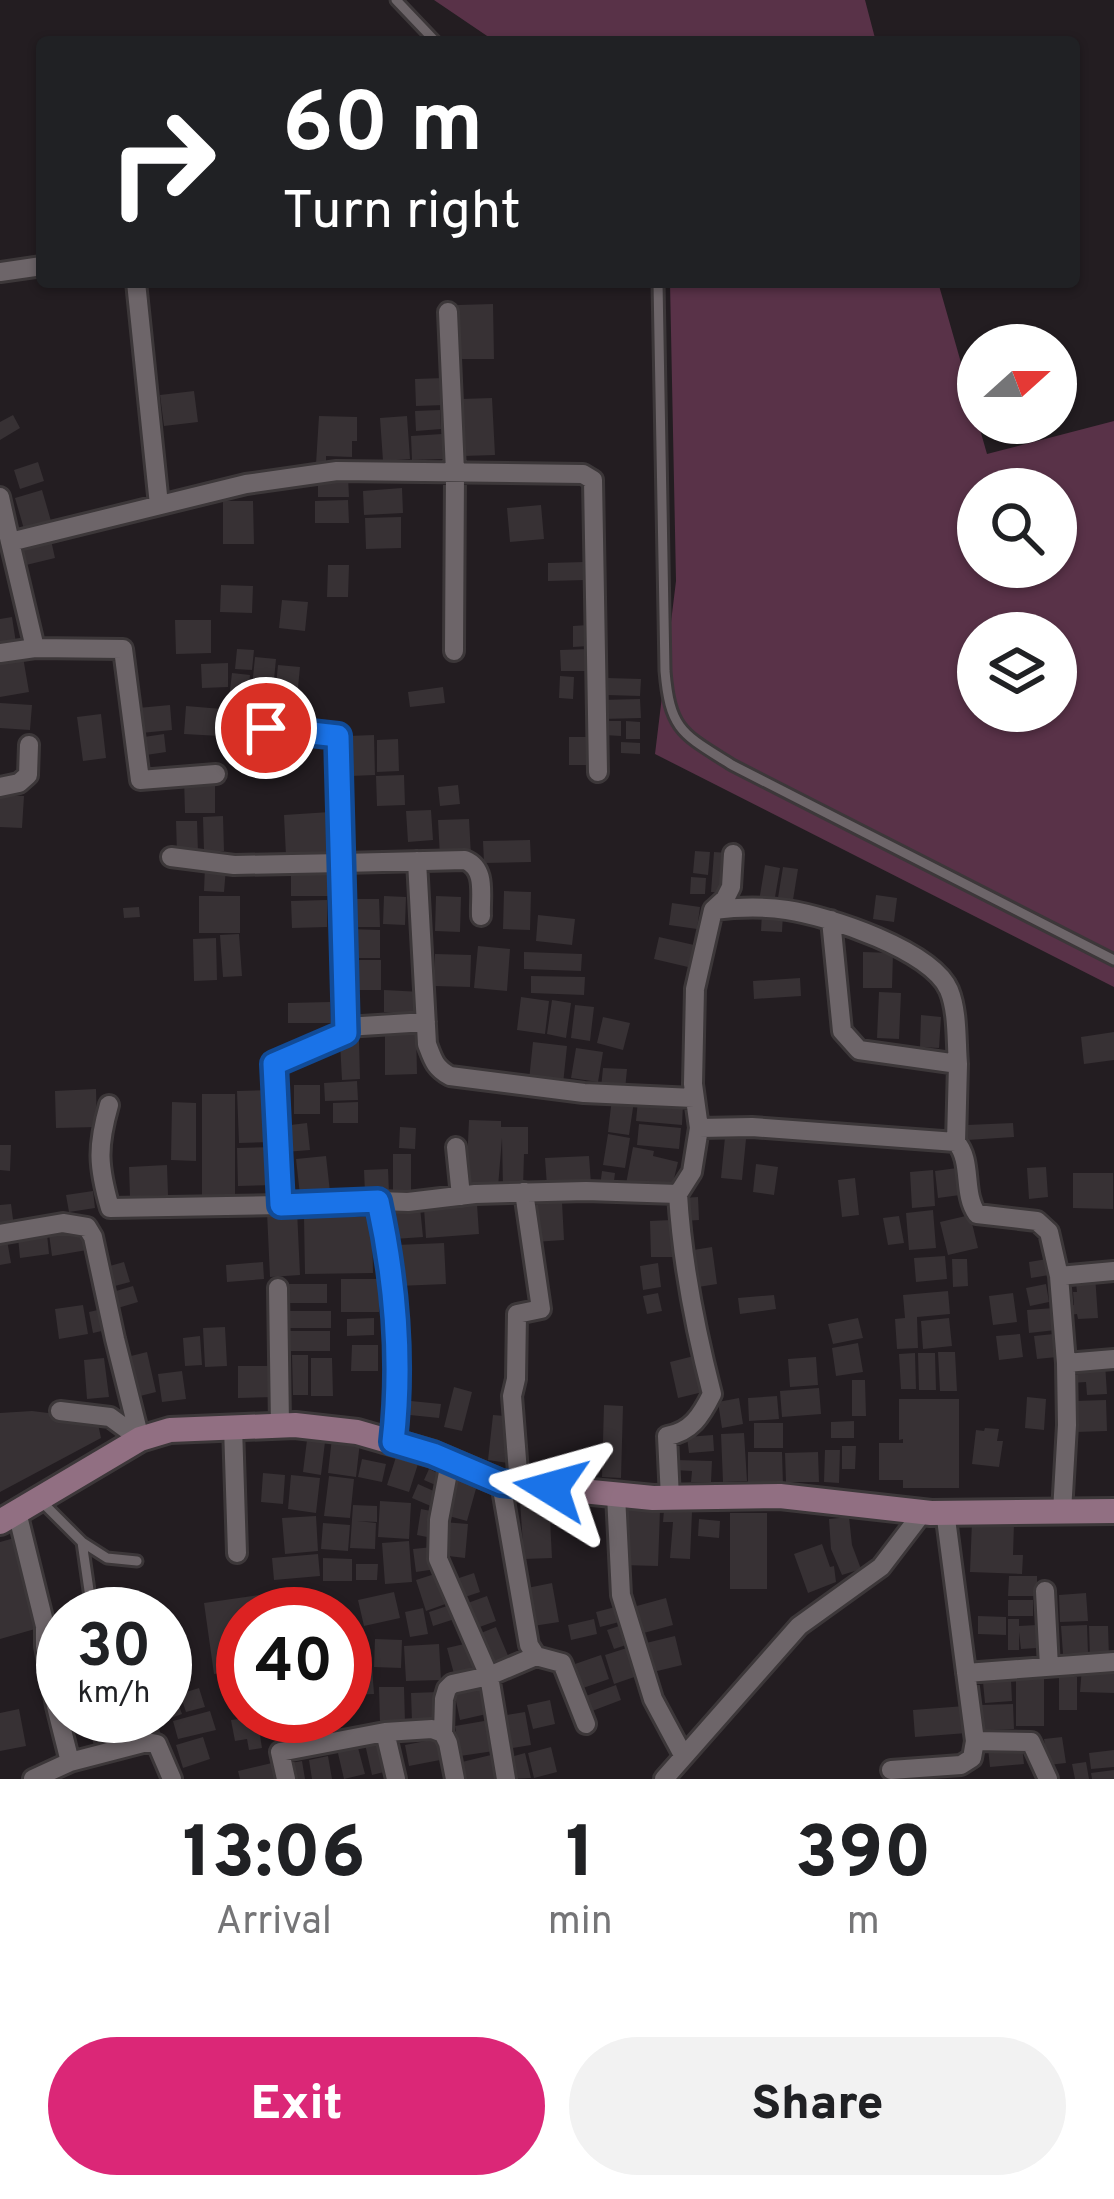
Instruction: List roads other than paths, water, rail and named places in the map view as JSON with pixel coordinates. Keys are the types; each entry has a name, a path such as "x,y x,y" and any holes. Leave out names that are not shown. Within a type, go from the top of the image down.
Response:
{"street":[{"path":"0,272 36,267"},
{"path":"137,288 159,506"},
{"path":"448,312 455,472 454,651"},
{"path":"10,542 246,484 337,471 584,474 592,480 598,772"},
{"path":"0,496 35,648"},
{"path":"0,653 35,648 123,649 140,779 216,774"},
{"path":"230,724 338,736 346,1033 274,1064 281,1205"},
{"path":"0,788 20,783 28,775 29,746"},
{"path":"670,1498 667,1436 683,1433 712,1394 687,1287 678,1194 692,1172 699,1128 692,1039 695,989 712,910 730,887 733,854"},
{"path":"170,857 234,865 465,860 479,870 481,916"},
{"path":"417,861 426,1022 434,1065 450,1076 584,1093 694,1098"},
{"path":"712,910 791,910 831,920 903,949 947,985 954,1006 958,1064 956,1142 963,1150 971,1206 977,1214 1037,1221 1049,1232 1059,1276 1067,1425 1062,1512"},
{"path":"831,920 842,1031 851,1042 860,1051 958,1064"},
{"path":"346,1027 426,1022"},
{"path":"110,1105 100,1137 101,1179 110,1208 407,1202 524,1192 678,1194"},
{"path":"699,1128 752,1127 956,1142"},
{"path":"456,1147 461,1196"},
{"path":"524,1192 541,1310 517,1314 510,1484 530,1645 536,1656"},
{"path":"378,1201 388,1248 399,1394 393,1442"},
{"path":"0,1234 63,1223 87,1227 140,1439"},
{"path":"1059,1276 1114,1271"},
{"path":"278,1288 280,1425"},
{"path":"1066,1363 1114,1359"},
{"path":"60,1411 110,1417 140,1439"},
{"path":"70,1762 19,1511 140,1439 170,1430 280,1425 357,1432 433,1454 510,1484 616,1495 780,1496 934,1511 1114,1511"},
{"path":"233,1426 237,1553"},
{"path":"450,1462 439,1520 438,1559 489,1676 506,1779"},
{"path":"616,1495 621,1594 653,1699 683,1755"},
{"path":"664,1779 800,1626 881,1567 934,1511"},
{"path":"891,1770 961,1765 971,1758 975,1741 934,1511"},
{"path":"1045,1591 1049,1667"},
{"path":"455,1779 442,1732 447,1688 452,1684 489,1676 536,1656 562,1663 586,1724"},
{"path":"966,1673 1114,1662"},
{"path":"286,1779 280,1752 385,1732 442,1732"},
{"path":"385,1732 396,1779"},
{"path":"975,1741 1031,1742 1048,1779"},
{"path":"33,1779 70,1762 147,1742 158,1744 172,1779"}],"lane":[{"path":"396,0 430,36"},
{"path":"658,288 665,671 668,707 683,731 732,766 1114,960"},
{"path":"19,1511 107,1558 136,1561"},
{"path":"82,1542 89,1587"}]}
